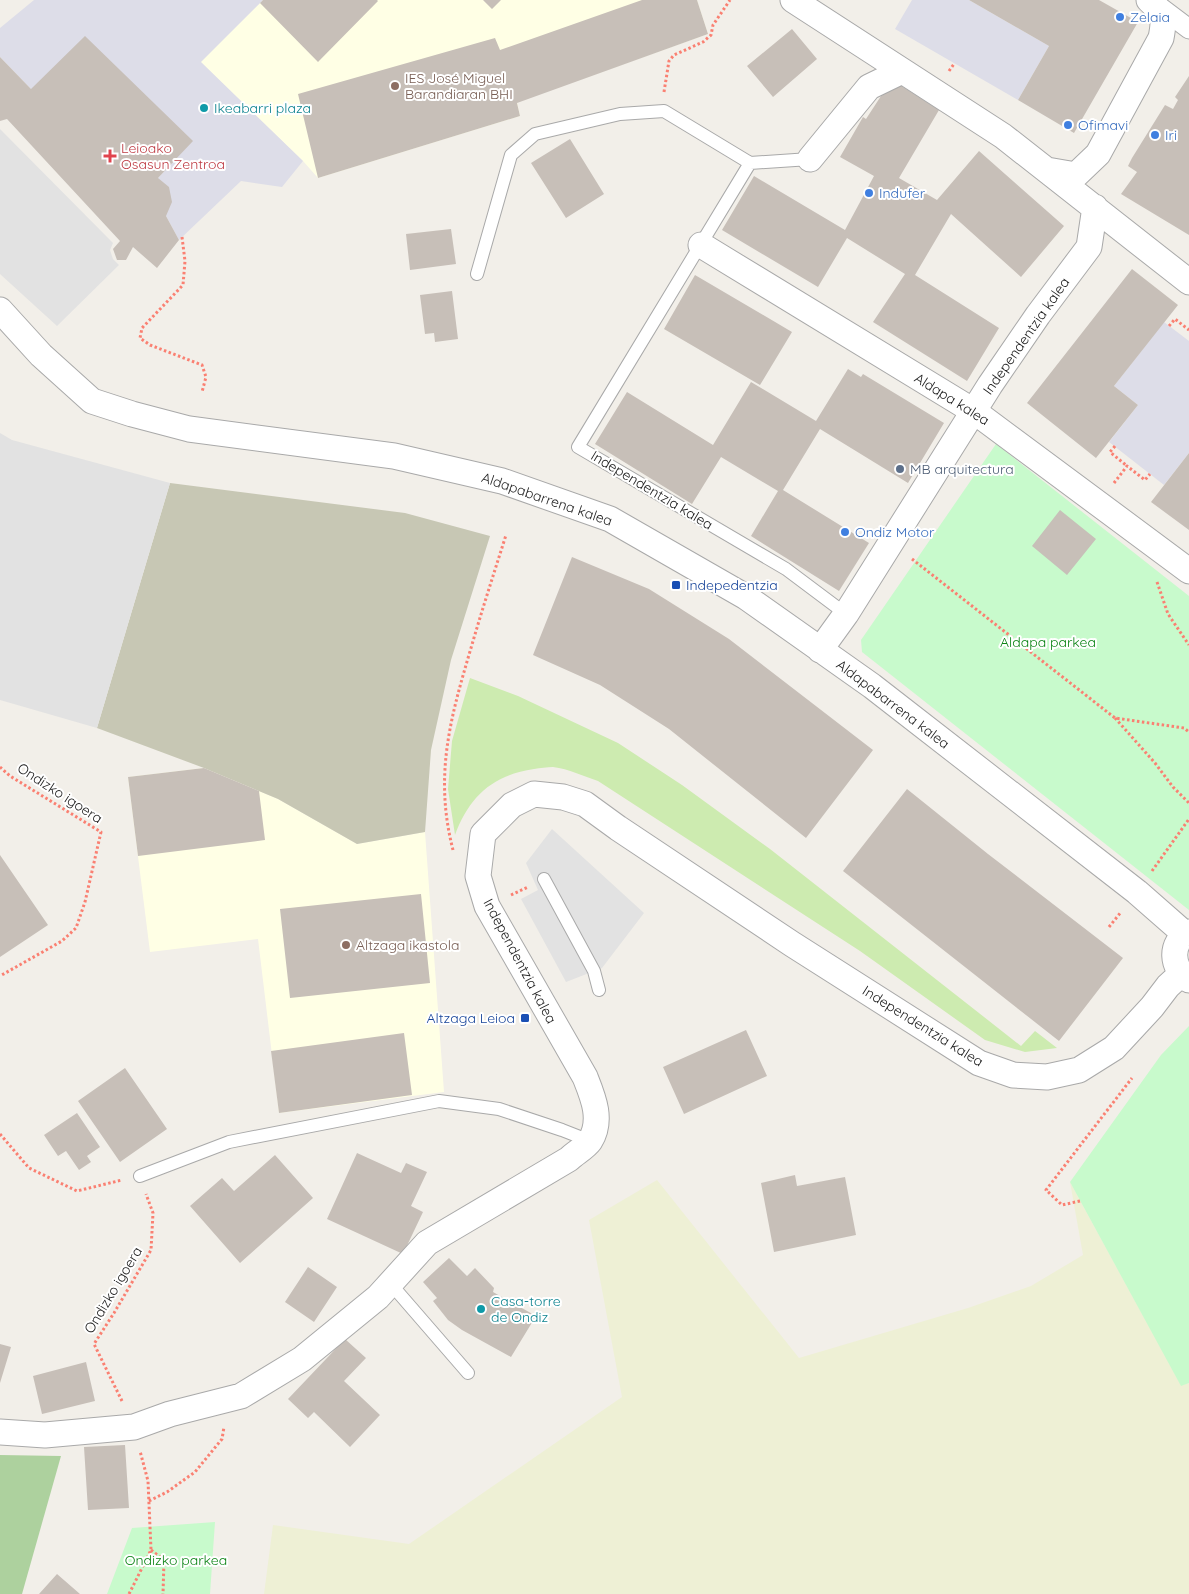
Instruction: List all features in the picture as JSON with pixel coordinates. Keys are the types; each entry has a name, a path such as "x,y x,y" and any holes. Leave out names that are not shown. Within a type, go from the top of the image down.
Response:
{"street":[{"path":"793,0 1002,136 1189,282"},
{"path":"1047,170 1076,176 1098,154 1161,38 1164,19 1150,0"},
{"path":"1150,0 1189,29"},
{"path":"810,159 869,87 902,71"},
{"name":"Independentzia kalea","path":"820,650 846,614 990,386 1038,315 1090,247 1096,208"},
{"path":"1090,247 1111,238 1131,235"},
{"name":"Aldapa kalea","path":"701,245 975,412 1189,571"},
{"name":"Aldapabarrena kalea","path":"0,310 41,355 92,401 189,429 394,456 502,481 610,519 746,596 872,686 1187,933"},
{"name":"Independentzia kalea","path":"590,1141 597,1122 594,1100 585,1076 487,906 478,876 483,834 512,805 534,794 562,797 585,804 792,944 971,1058 979,1063 1013,1075 1047,1077 1079,1070 1114,1048 1152,1007 1168,986 1185,977"},
{"path":"1185,977 1176,966 1174,949 1178,941 1187,933"},
{"path":"0,1432 45,1435 134,1428 170,1414 241,1396 302,1359 378,1297 427,1243 569,1159 590,1141"}],"lane":[{"path":"477,274 511,155 535,134 620,114 664,111 750,163 810,159"},
{"path":"701,245 750,163"},
{"name":"Independentzia kalea","path":"701,245 578,446 786,569 846,614"},
{"path":"544,880 594,971 599,990"},
{"path":"140,1176 229,1142 439,1101 499,1109 590,1141"},
{"path":"390,1284 468,1373"}],"path":[{"path":"664,94 669,61 674,56 703,42 712,35 713,25 730,0"},
{"path":"182,237 185,262 183,285 142,328 140,338 150,345 202,365 206,377 202,392"},
{"path":"1170,326 1175,319 1189,330"},
{"path":"1115,446 1110,452 1127,466 1145,480 1150,474"},
{"path":"1114,484 1127,466"},
{"path":"448,832 443,788 447,741 456,701 506,535"},
{"path":"891,543 1115,718 1155,763 1173,787 1189,803"},
{"path":"1156,578 1168,614 1189,645"},
{"path":"1115,718 1184,728 1189,732"},
{"name":"Ondizko igoera","path":"0,766 10,776 101,832 85,902 76,928 62,941 0,976"},
{"path":"1080,1201 1062,1205 1046,1190 1132,1078"},
{"path":"0,1134 29,1168 77,1191 140,1176"},
{"name":"Ondizko igoera","path":"129,1594 151,1550 148,1481 134,1428 94,1344 151,1250 153,1213 140,1176"},
{"path":"149,1501 167,1492 195,1472 222,1439 230,1399"},
{"path":"151,1550 164,1560 163,1594"}],"shaded area":[{"name":"Ikeabarri plaza","path":"34,0 263,0 201,62 303,161 282,187 241,181 179,240 166,216 158,178 192,141 31,89 0,57 0,28"},
{"name":"IES José Miguel Barandiaran BHI","path":"263,0 697,0 708,34 517,102 520,116 318,178 303,161 200,62"},
{"path":"912,0 969,0 1049,46 1018,100 895,29"},
{"path":"0,129 113,243 110,250 113,259 119,265 57,326 0,274"},
{"path":"1164,322 1189,341 1189,453 1164,485 1109,442 1138,405 1114,386"},
{"path":"0,433 12,440 170,483 97,728 0,700"},
{"path":"170,483 405,513 490,536 451,660 431,750 425,832 357,844 278,799 204,768 97,728"},
{"name":"Altzaga ikastola","path":"204,768 278,799 357,844 425,832 444,1092 279,1113 258,939 150,952 128,777"},
{"path":"552,829 644,913 602,968 566,982 521,899 538,890 526,863"},
{"path":"657,1180 799,1358 968,1308 1031,1286 1083,1255 1070,1182 1181,1385 1189,1383 1189,1594 264,1594 273,1525 409,1544 622,1397 589,1220"}],"green space":[{"name":"Aldapa parkea","path":"996,444 1189,596 1189,910 862,652 861,640"},
{"path":"470,678 518,696 618,743 682,785 770,849 1021,1046 1035,1031 1057,1048 1025,1052 985,1040 860,951 598,781 576,773 551,767 519,772 494,782 475,799 467,810 455,835 448,789 452,741"},
{"path":"1189,1026 1189,1383 1181,1386 1070,1182 1161,1055"},
{"path":"0,1455 61,1456 22,1594 0,1594"},
{"name":"Ondizko parkea","path":"215,1522 210,1594 107,1594 132,1528"}],"building":[{"path":"263,0 378,1 318,62 260,3"},
{"path":"483,0 501,0 492,9"},
{"path":"642,0 697,0 708,34 517,103 520,116 318,178 298,94 495,38 500,50"},
{"path":"969,0 1099,0 1138,22 1074,133 1018,100 1049,46"},
{"path":"792,29 817,59 773,97 747,66"},
{"name":"Leioako Osasun Zentroa","path":"85,36 193,141 158,178 169,187 172,202 166,216 179,240 157,268 133,247 126,260 117,260 113,249 120,241 7,119 0,121 0,57 31,89"},
{"path":"1189,76 1189,235 1121,194 1137,172 1128,166 1132,158 1165,105 1173,109 1178,100 1175,97"},
{"path":"900,85 939,110 899,178 937,200 979,151 1064,226 1021,277 951,214 915,275 999,328 967,381 873,322 905,274 847,238 818,287 722,230 754,176 845,230 874,176 840,157 863,117 866,119 881,96"},
{"path":"570,139 604,194 566,218 531,163"},
{"path":"451,229 456,264 410,270 406,234"},
{"path":"1132,269 1178,305 1114,386 1138,405 1096,458 1027,403"},
{"path":"695,275 792,332 760,385 664,329"},
{"path":"452,291 458,339 435,342 434,333 425,334 420,295"},
{"path":"848,369 861,377 863,374 944,423 908,483 820,429 783,490 869,543 839,591 751,536 778,491 721,457 692,504 595,444 627,392 713,445 751,382 816,421"},
{"path":"1189,453 1189,530 1151,502"},
{"path":"1060,510 1096,539 1067,575 1032,546"},
{"path":"572,557 649,589 729,639 873,750 806,838 669,729 600,685 533,655"},
{"path":"204,768 259,791 265,840 138,856 128,777"},
{"path":"907,789 1123,958 1059,1041 843,871"},
{"path":"0,855 48,925 0,957"},
{"path":"421,894 430,983 290,998 280,909"},
{"path":"746,1030 767,1076 684,1114 663,1067"},
{"path":"404,1033 412,1095 279,1113 271,1051"},
{"path":"125,1068 167,1129 120,1162 78,1101"},
{"path":"77,1113 100,1147 87,1156 91,1162 79,1170 66,1151 58,1156 44,1135"},
{"path":"357,1153 401,1173 406,1163 427,1172 411,1206 423,1212 403,1254 327,1219"},
{"path":"275,1155 313,1198 240,1263 190,1206 222,1178 234,1191"},
{"path":"795,1175 797,1186 845,1177 856,1235 774,1252 761,1183"},
{"name":"Casa-torre de Ondiz","path":"449,1258 467,1276 475,1268 494,1288 493,1292 536,1316 511,1357 462,1330 448,1320 433,1301 437,1298 423,1282"},
{"path":"308,1267 337,1287 314,1322 285,1302"},
{"path":"345,1339 366,1358 344,1381 380,1415 350,1447 314,1412 308,1418 288,1399"},
{"path":"0,1344 11,1347 0,1383"},
{"path":"86,1362 95,1401 42,1414 33,1376"},
{"path":"125,1445 129,1508 88,1510 84,1447"},
{"path":"57,1574 80,1594 39,1594"}],"place":[{"name":"Zelaia","path":"1120,17"},
{"name":"IES José Miguel Barandiaran BHI","path":"395,86"},
{"name":"Ikeabarri plaza","path":"204,108"},
{"name":"Ofimavi","path":"1068,125"},
{"name":"Iri","path":"1155,135"},
{"name":"Leioako Osasun Zentroa","path":"110,156"},
{"name":"Indufer","path":"869,193"},
{"name":"MB arquitectura","path":"900,469"},
{"name":"Ondiz Motor","path":"845,532"},
{"name":"Indepedentzia","path":"676,585"},
{"name":"Altzaga ikastola","path":"346,945"},
{"name":"Altzaga Leioa","path":"525,1018"},
{"name":"Casa-torre de Ondiz","path":"481,1309"}]}
